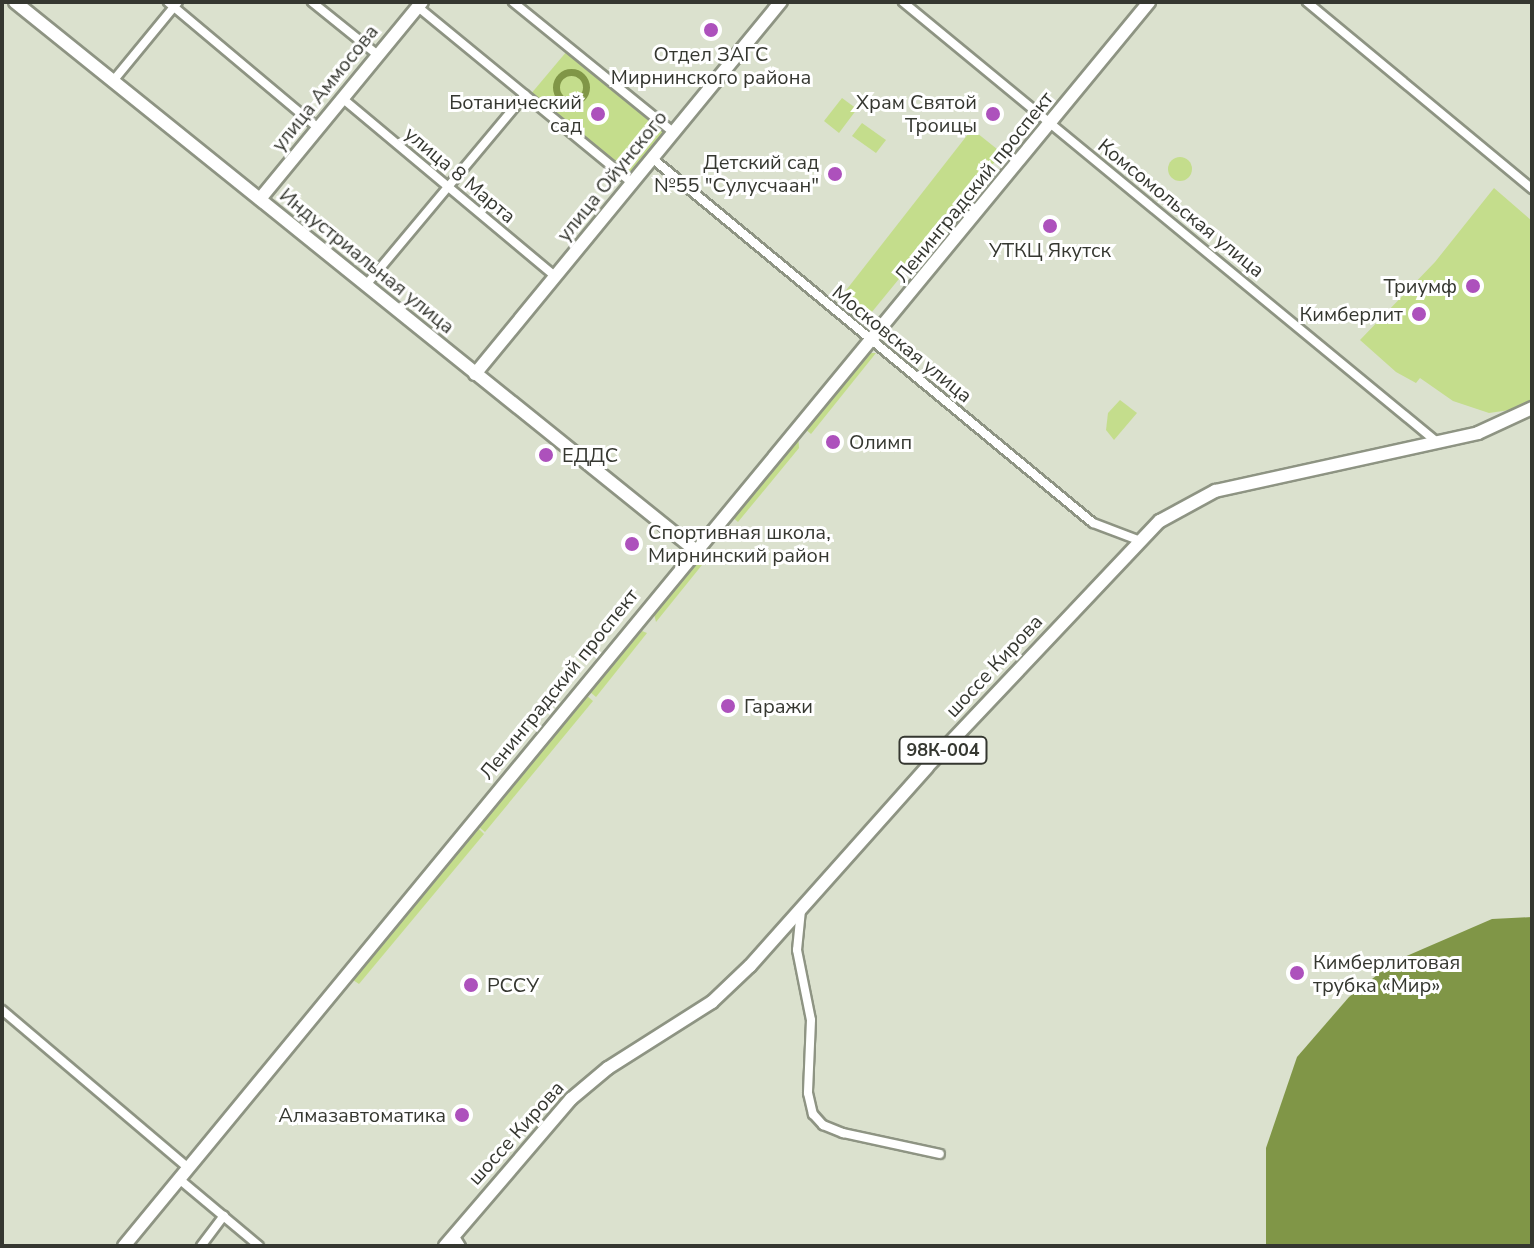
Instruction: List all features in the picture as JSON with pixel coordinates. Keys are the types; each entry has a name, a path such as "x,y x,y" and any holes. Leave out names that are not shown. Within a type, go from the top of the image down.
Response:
{"main road":[{"name":"Индустриальная улица","path":"15,2 695,550"},
{"name":"улица Ойунского","path":"475,374 781,2"},
{"name":"Ленинградский проспект","path":"124,1246 695,550 874,342 1149,2"},
{"name":"улица Аммосова","path":"260,199 378,55 423,8"},
{"name":"шоссе Кирова","path":"445,1246 458,1240 558,1110 608,1068 712,1002 801,910 1138,540 1170,514 1215,491 1490,429 1532,408"}],"street":[{"path":"312,2 378,55"},
{"path":"513,2 673,132"},
{"name":"Комсомольская улица","path":"903,2 1437,442"},
{"path":"1307,2 1532,189"},
{"path":"113,81 174,4 318,128"},
{"path":"423,8 631,182"},
{"path":"366,285 525,95"},
{"name":"улица 8 Марта","path":"342,98 556,277"},
{"name":"Московская улица","path":"653,159 1093,523 1138,540"},
{"path":"801,910 797,950 811,1020 808,1093 813,1114 823,1125 843,1133 940,1154"},
{"path":"2,1010 184,1173 224,1216 259,1246"},
{"path":"201,1246 224,1216"}],"shaded area":[{"name":"Ботанический сад","path":"567,51 666,132 629,177 530,95"},
{"path":"842,98 857,109 839,133 824,121"},
{"path":"862,123 886,140 876,153 852,136"},
{"path":"972,129 1002,153 867,318 840,298"},
{"path":"1180,157 1189,160 1192,169 1189,178 1180,181 1171,178 1168,169 1171,160"},
{"name":"Триумф","path":"1494,188 1532,221 1532,399 1517,409 1489,413 1453,401 1420,378 1416,383 1396,372 1360,340 1435,262"},
{"path":"868,353 876,353 811,434 805,429"},
{"path":"1120,400 1137,413 1114,440 1106,430 1108,413"},
{"path":"798,434 799,448 738,522 732,517"},
{"path":"697,561 702,565 656,622 654,614"},
{"path":"642,631 647,633 596,697 590,692"},
{"path":"586,695 593,701 485,832 479,827"},
{"path":"478,828 484,834 359,984 353,980"},
{"path":"1532,917 1532,1246 1266,1246 1266,1148 1297,1057 1349,997 1395,961 1492,919"}],"waterway":[{"path":"571,72 581,77 586,87 581,97 571,102 561,97 556,87 561,77 571,72"}],"place":[{"name":"Отдел ЗАГС Мирнинского района","path":"711,30"},
{"name":"Ботанический сад","path":"598,114"},
{"name":"Храм Святой Троицы","path":"993,114"},
{"name":"Детский сад №55 \"Сулусчаан\"","path":"835,174"},
{"name":"УТКЦ Якутск","path":"1050,226"},
{"name":"Триумф","path":"1473,286"},
{"name":"Кимберлит","path":"1419,314"},
{"name":"Олимп","path":"833,442"},
{"name":"ЕДДС","path":"546,455"},
{"name":"Спортивная школа, Мирнинский район","path":"632,544"},
{"name":"Гаражи","path":"728,706"},
{"name":"Кимберлитовая трубка «Мир»","path":"1297,973"},
{"name":"РССУ","path":"471,985"},
{"name":"Алмазавтоматика","path":"462,1115"}]}
